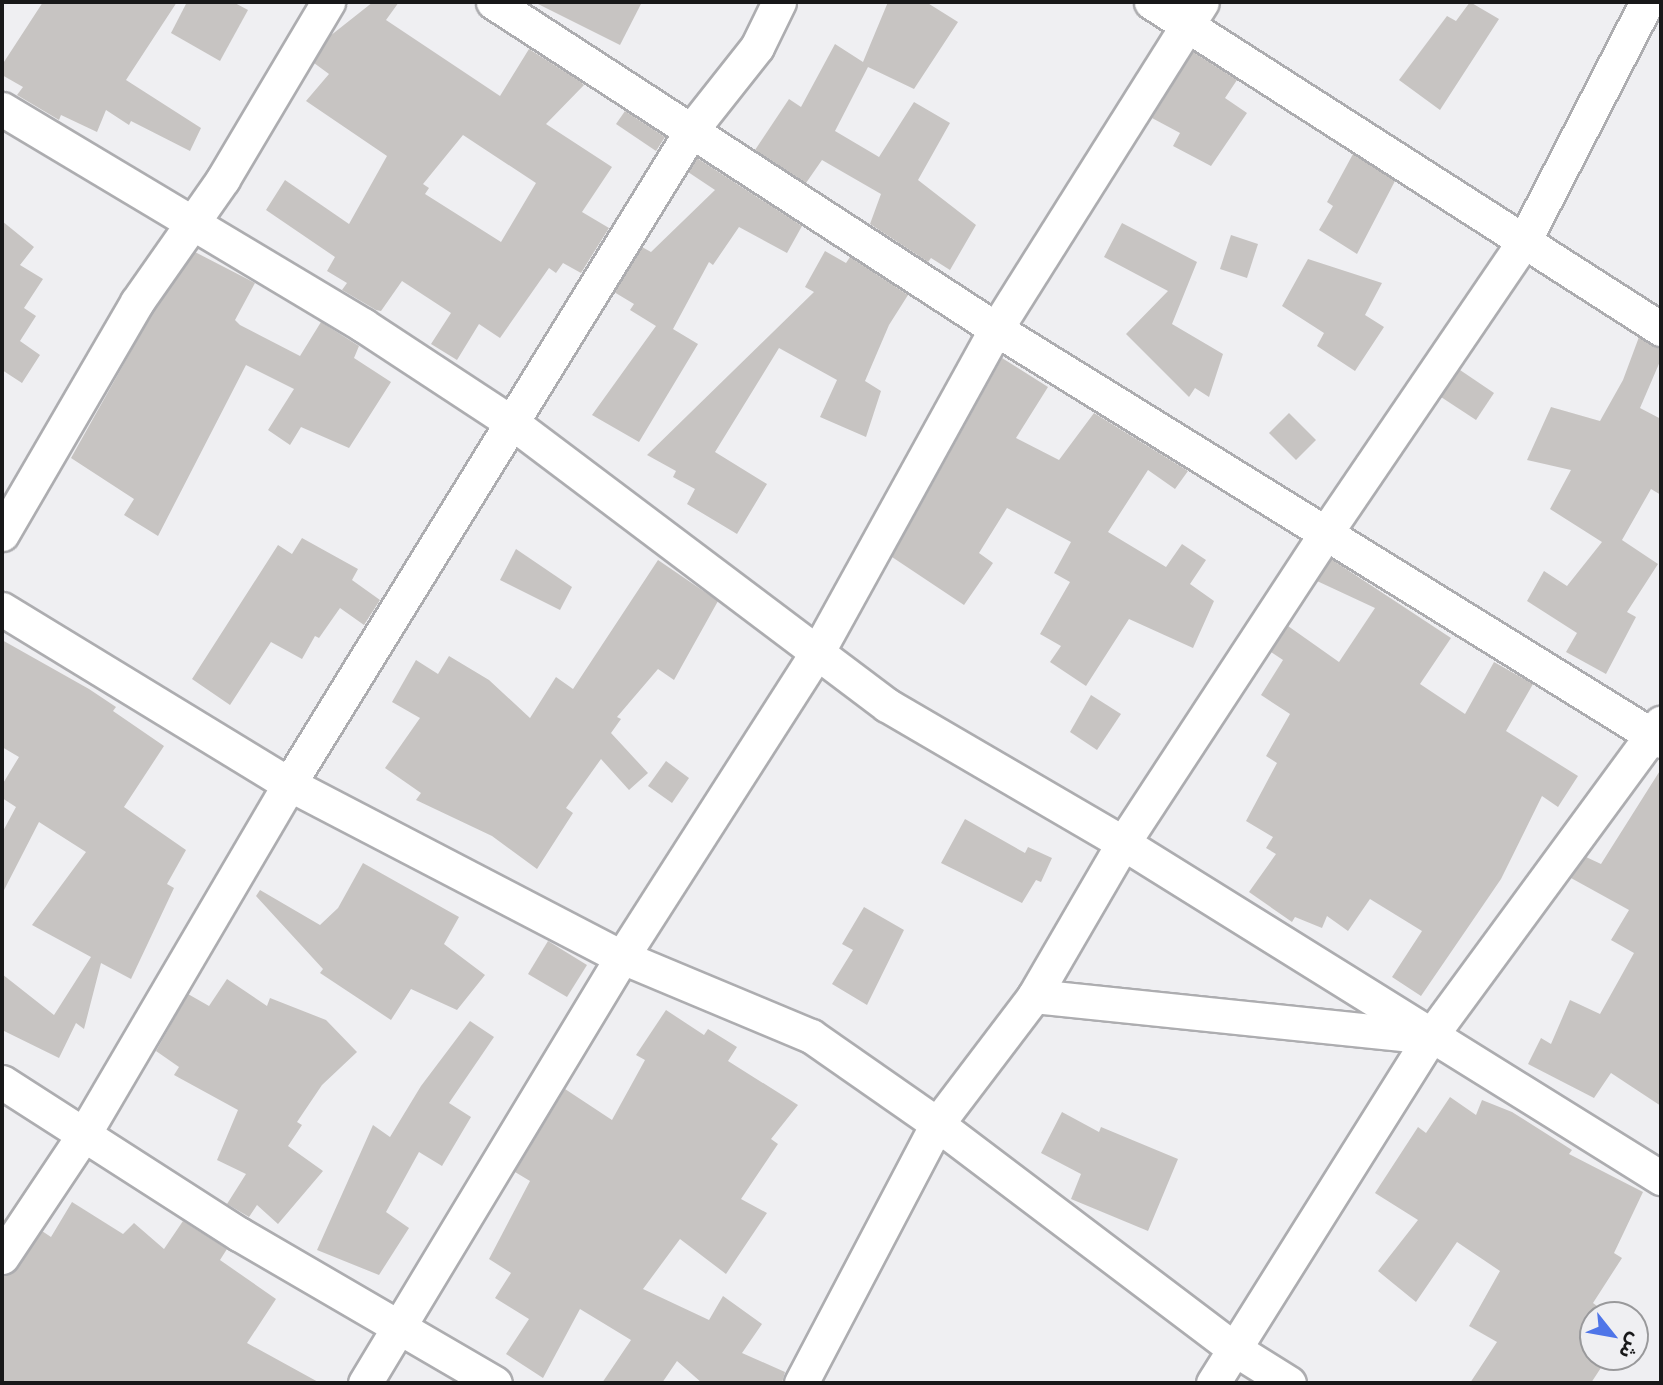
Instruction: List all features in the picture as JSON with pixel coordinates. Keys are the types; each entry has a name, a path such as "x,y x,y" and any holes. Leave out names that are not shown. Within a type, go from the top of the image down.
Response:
{"street":[{"path":"2,534 136,302 192,227 328,2"},
{"path":"493,2 694,128 996,329 1325,534 1658,733 1430,1037 1213,1383"},
{"path":"2,1257 84,1134 289,784 514,424 694,128 757,47 779,2"},
{"path":"1151,2 1195,13 1524,241 1661,329"},
{"path":"801,1383 937,1124 1034,996 1124,844 1325,534 1524,241 1647,2"},
{"path":"365,1383 622,957 818,651 996,329 1195,13"},
{"path":"2,109 192,227 363,325 514,424 887,705 1124,844 1430,1037 1661,1178"},
{"path":"2,609 289,784 622,957 811,1036 937,1124 1233,1348 1289,1383"},
{"path":"1034,996 1430,1037"},
{"path":"2,1082 239,1234 495,1383"}],"building":[{"path":"43,2 177,2 126,80 201,128 190,151 131,121 129,125 106,110 97,132 61,115 59,120 17,95 23,87 2,75 2,65"},
{"path":"187,2 233,2 248,10 220,61 171,33"},
{"path":"373,2 399,2 386,20 500,96 529,49 584,85 546,124 612,167 582,212 609,228 581,273 563,263 556,273 549,268 500,338 479,324 457,360 431,344 451,313 402,281 381,311 376,310 342,290 347,283 327,271 335,257 266,210 285,180 349,224 387,156 306,101 329,74 314,63 330,36","holes":["463,135 536,183 501,242 425,194 429,188 423,184"]},
{"path":"534,2 642,2 620,45"},
{"path":"888,2 926,2 958,22 914,89 868,67 835,131 879,157 914,102 950,123 918,180 976,225 950,270 931,258 928,262 870,224 881,194 822,160 806,183 755,150 789,99 801,107 835,44 863,62"},
{"path":"1470,2 1499,19 1440,110 1399,80 1447,16 1456,21"},
{"path":"1193,52 1237,80 1225,98 1247,113 1211,166 1173,146 1180,133 1152,118"},
{"path":"625,111 665,137 656,151 616,124"},
{"path":"1353,154 1395,181 1357,254 1319,230 1333,206 1327,202"},
{"path":"697,158 802,226 787,253 739,227 713,265 709,262 673,329 698,344 639,442 592,415 656,326 630,310 634,304 614,292 642,247 651,252 715,190 688,172"},
{"path":"2,221 34,247 20,265 43,279 24,308 36,316 20,341 40,355 22,383 2,370"},
{"path":"1122,223 1197,262 1172,324 1223,354 1209,397 1195,388 1189,397 1126,334 1168,291 1104,257"},
{"path":"1231,235 1258,244 1247,278 1220,269"},
{"path":"825,251 846,263 850,257 908,295 889,325 865,381 881,391 866,437 820,417 837,380 779,348 715,452 767,484 737,534 687,504 695,489 673,477 676,471 647,455 814,292 805,287"},
{"path":"195,252 255,283 235,320 240,325 300,356 321,322 359,346 354,358 391,382 349,448 301,427 290,445 268,430 294,389 246,365 158,536 124,515 134,499 71,458 153,312"},
{"path":"1308,259 1382,283 1365,315 1384,327 1355,371 1317,346 1324,333 1282,306"},
{"path":"1639,337 1661,348 1661,359 1640,408 1661,419 1661,495 1651,489 1622,540 1658,564 1627,612 1636,617 1606,674 1566,652 1577,633 1527,601 1544,571 1567,586 1602,542 1550,509 1571,470 1527,460 1551,407 1600,421 1623,380"},
{"path":"1002,358 1048,387 1016,438 1059,460 1094,413 1188,471 1175,489 1148,470 1108,532 1166,567 1182,544 1206,560 1190,584 1214,601 1193,648 1129,619 1086,686 1050,662 1061,646 1040,634 1070,582 1054,573 1071,542 1007,508 979,553 993,563 964,605 892,557"},
{"path":"1460,370 1494,393 1476,420 1441,397"},
{"path":"1289,413 1316,440 1296,460 1269,433"},
{"path":"302,538 358,569 352,580 380,600 364,625 340,608 319,638 315,636 302,659 271,642 230,705 192,679 278,545 292,554"},
{"path":"516,549 572,587 560,610 500,580"},
{"path":"1331,559 1451,638 1420,684 1465,714 1494,662 1533,684 1506,731 1578,776 1558,807 1542,796 1501,879 1421,996 1392,977 1422,931 1370,899 1348,931 1327,916 1322,928 1295,917 1292,922 1249,892 1276,854 1266,848 1273,837 1246,821 1277,763 1266,756 1290,714 1261,695 1283,660 1271,652 1288,626 1339,662 1375,608 1317,581"},
{"path":"658,560 718,601 674,680 658,669 617,717 621,719 611,733 648,773 629,790 601,759 566,808 573,813 537,869 492,836 416,800 421,793 385,768 420,718 392,702 416,660 438,674 449,656 489,680 530,718 556,677 573,689"},
{"path":"2,640 89,689 116,707 113,711 164,746 124,807 186,850 167,884 174,888 131,979 101,963 84,1029 76,1023 59,1058 2,1030 2,974 54,1015 91,957 32,925 86,852 39,822 2,894 2,833 16,807 2,798 2,785 19,757 2,747"},
{"path":"1091,695 1121,714 1097,750 1070,732"},
{"path":"666,761 689,778 672,803 648,786"},
{"path":"1661,769 1661,1106 1611,1073 1594,1098 1528,1064 1541,1038 1551,1044 1570,1000 1600,1014 1634,953 1611,940 1629,910 1571,878 1586,857 1601,864"},
{"path":"965,819 1025,853 1028,847 1052,858 1041,882 1036,880 1022,903 941,863"},
{"path":"363,863 459,917 444,944 485,975 457,1010 411,989 391,1020 320,973 323,969 256,896 260,890 320,925 338,908"},
{"path":"864,907 904,930 867,1005 832,984 853,950 842,944"},
{"path":"548,941 587,965 567,997 528,974"},
{"path":"227,979 267,1006 270,998 326,1020 357,1052 322,1085 297,1122 302,1125 288,1146 323,1171 278,1224 257,1205 249,1217 227,1204 246,1174 217,1160 238,1110 174,1075 179,1067 156,1051 188,994 209,1006"},
{"path":"666,1010 704,1035 708,1029 737,1047 728,1061 798,1105 771,1139 778,1144 741,1199 767,1213 726,1274 680,1239 643,1289 709,1320 723,1296 762,1324 742,1353 785,1372 782,1383 702,1383 677,1361 662,1383 602,1383 631,1340 580,1309 543,1378 506,1354 529,1319 495,1298 511,1273 489,1259 530,1181 515,1172 565,1089 612,1120 645,1060 636,1055"},
{"path":"470,1021 494,1037 449,1103 471,1117 442,1166 419,1152 386,1212 409,1228 379,1275 317,1250 373,1125 390,1137 421,1086"},
{"path":"1450,1097 1476,1115 1482,1100 1512,1112 1572,1150 1569,1154 1643,1192 1614,1253 1622,1258 1594,1301 1579,1301 1579,1371 1599,1371 1591,1383 1470,1383 1497,1342 1469,1326 1500,1271 1457,1242 1416,1302 1378,1271 1418,1220 1375,1193 1418,1127 1426,1133"},
{"path":"1062,1112 1099,1132 1101,1127 1178,1159 1148,1231 1071,1199 1081,1174 1041,1153"},
{"path":"72,1202 123,1234 134,1223 164,1249 183,1221 227,1249 220,1260 276,1299 247,1343 320,1383 2,1383 2,1276 18,1268 42,1231 51,1237"}]}
